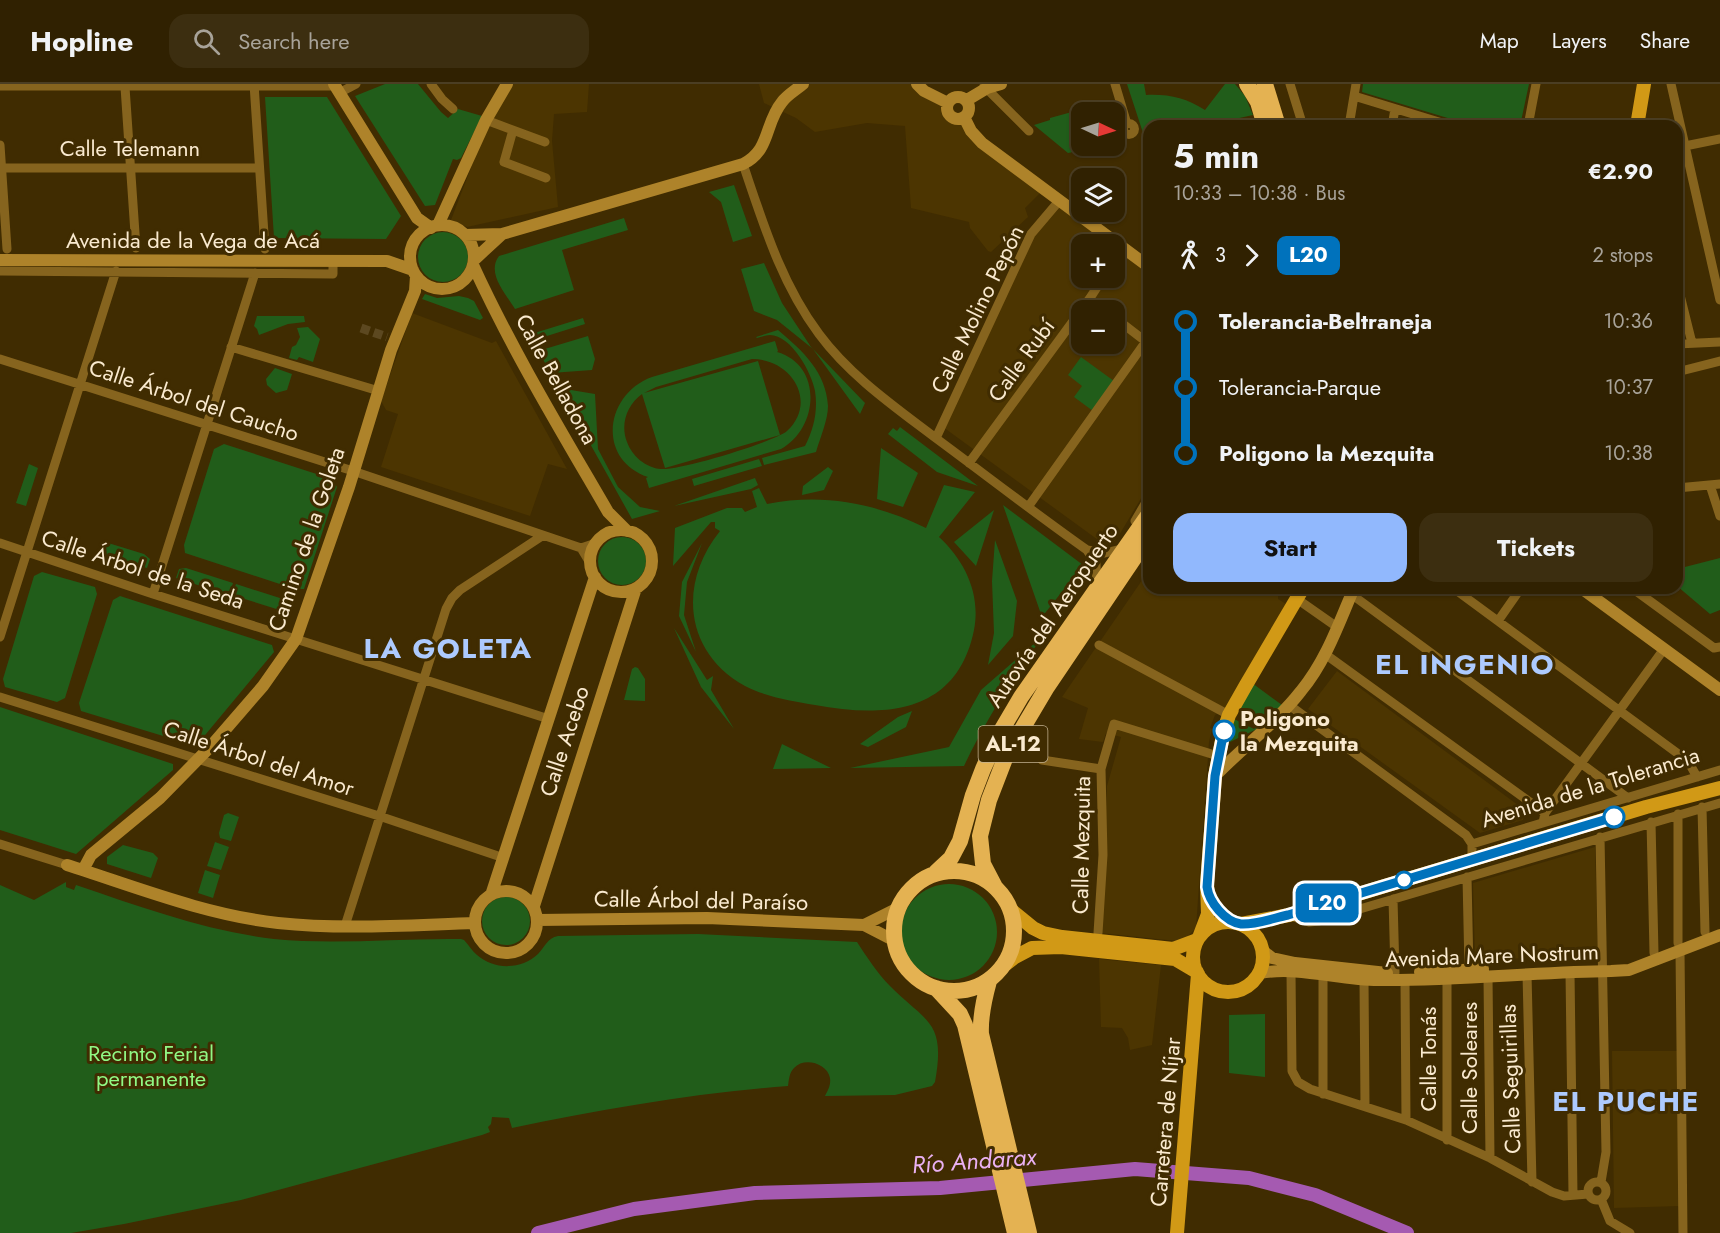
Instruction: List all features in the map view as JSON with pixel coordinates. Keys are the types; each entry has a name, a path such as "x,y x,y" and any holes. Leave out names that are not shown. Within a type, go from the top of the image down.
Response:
{"highway":[{"path":"1247,84 1264,120"},
{"path":"1265,84 1276,120"},
{"name":"Autovía del Aeropuerto","path":"936,872 951,858 960,841 975,790 998,736 1021,697 1097,583 1143,522"},
{"name":"Autovía del Aeropuerto","path":"995,887 983,864 980,847 981,827 989,800 1016,738 1047,687 1143,545"},
{"path":"1096,616 1113,599 1143,558"},
{"name":"AL-12","path":"898,908 911,890 936,872 964,872 979,876 995,887 1010,909 1014,937 1006,964 989,981 964,989 936,988"},
{"path":"898,908 894,926 899,953 907,966 922,981 936,988 960,1014 966,1025 1029,1233"},
{"path":"989,981 983,1002 981,1034 1015,1233"}],"main road":[{"path":"1638,120 1643,86"},
{"path":"1197,973 1194,951 1208,914 1207,883 1219,752 1229,716 1299,594"},
{"name":"Avenida de la Tolerancia","path":"1237,923 1285,916 1646,807 1720,788"},
{"path":"1006,964 1032,948 1061,947 1175,959 1197,973 1211,987 1220,991 1232,992 1243,989 1260,973 1263,962 1262,947 1249,928 1218,910 1208,896"},
{"path":"1010,909 1033,928 1043,933 1173,949 1186,946 1199,938 1212,925 1237,923"},
{"name":"Avenida de la Tolerancia","path":"1262,947 1261,933 1267,926 1285,916"},
{"name":"Carretera de Níjar","path":"1178,1233 1197,973"},
{"name":"Carretera de Níjar","path":"1195,1015 1204,1000 1220,991"}],"street":[{"path":"0,86 254,85 336,88 356,84"},
{"path":"431,84 453,109"},
{"path":"419,234 438,226 486,120 507,84"},
{"path":"465,235 502,234 743,164 759,153 773,117 782,102 803,84"},
{"path":"917,84 924,91 948,103"},
{"path":"967,100 984,86 1000,84"},
{"path":"1115,84 1127,124"},
{"path":"1290,84 1301,120"},
{"path":"1350,120 1356,84"},
{"path":"1529,120 1536,84"},
{"path":"1671,84 1679,120"},
{"path":"254,85 265,249"},
{"path":"984,86 1029,131"},
{"path":"125,87 135,248"},
{"path":"336,88 417,218 419,234 411,249 411,259 417,280 438,289 455,287 470,274 474,262 502,234"},
{"path":"1354,96 1395,109 1420,120"},
{"path":"955,97 967,100 969,109 964,117 958,119 952,117 948,112 948,103 955,97"},
{"path":"1393,120 1395,109"},
{"path":"964,117 971,131 982,143 1059,201 1096,234"},
{"path":"486,120 545,142"},
{"path":"513,130 504,162 546,178"},
{"path":"1683,137 1719,295"},
{"path":"1685,146 1720,139"},
{"path":"0,145 7,249"},
{"path":"743,164 764,228 786,280 819,335 843,363 878,394 1087,550 1096,564 1097,583"},
{"name":"Calle Telemann","path":"1,168 259,168"},
{"name":"Calle Molino Pepón","path":"936,438 1031,234 1059,201"},
{"path":"417,218 458,230 465,235 473,249 474,262 488,298"},
{"path":"1709,248 1720,246"},
{"name":"Avenida de la Vega de Acá","path":"387,261 411,249"},
{"path":"1125,256 1143,264"},
{"name":"Avenida de la Vega de Acá","path":"0,260 387,261 403,265 417,280"},
{"path":"0,271 333,274 333,261"},
{"path":"0,637 116,271"},
{"path":"153,594 255,273"},
{"name":"Camino de la Goleta","path":"83,870 91,855 160,798 198,759 256,694 296,639 379,391 391,339 417,280"},
{"name":"Calle Belladona","path":"455,287 470,288 488,298 608,512 627,531"},
{"name":"Calle Rubí","path":"969,464 1096,288"},
{"path":"1683,307 1692,343"},
{"path":"1125,325 1143,338"},
{"path":"1683,344 1720,342"},
{"path":"231,347 379,391"},
{"path":"1028,507 1143,348"},
{"name":"Calle Árbol del Caucho","path":"0,359 353,471 581,548"},
{"path":"1683,370 1720,360"},
{"path":"1683,487 1720,484"},
{"path":"1710,485 1720,516"},
{"path":"1087,550 1105,553 1121,549 1143,508"},
{"path":"590,563 608,512"},
{"path":"617,531 627,531 637,535 647,544 652,557 652,566 648,577 636,588 621,592 611,591 602,586 595,577 581,548 617,531"},
{"path":"345,926 446,609 460,590 542,536"},
{"name":"Calle Árbol de la Seda","path":"0,543 153,594 549,719"},
{"name":"Calle Acebo","path":"491,895 595,577"},
{"name":"Calle Acebo","path":"534,906 636,588"},
{"path":"1301,594 1337,627"},
{"path":"1215,776 1289,705 1313,675 1325,654 1351,594"},
{"path":"1356,594 1628,798"},
{"path":"1461,594 1688,761 1697,777"},
{"path":"1498,621 1517,594"},
{"path":"1589,594 1720,690"},
{"path":"1640,594 1717,648"},
{"path":"1100,645 1229,716"},
{"path":"1543,823 1545,813 1664,649"},
{"path":"1325,654 1545,813"},
{"name":"Calle Árbol del Amor","path":"0,698 379,816 504,858"},
{"path":"1289,705 1466,835 1472,844 1472,860"},
{"name":"Calle Mezquita","path":"1098,933 1103,855 1101,769 1114,724 1219,752"},
{"path":"1219,752 1249,744"},
{"path":"1042,760 1101,769"},
{"name":"Avenida de la Tolerancia","path":"1472,844 1720,770"},
{"name":"Avenida de la Tolerancia","path":"1285,916 1309,922 1319,921 1720,803"},
{"path":"1702,807 1705,932"},
{"path":"1678,814 1683,1233"},
{"path":"1652,822 1654,953"},
{"path":"1600,837 1606,1152 1601,1182"},
{"path":"0,844 196,906 277,923 345,926 475,922"},
{"path":"1467,877 1469,970"},
{"path":"502,891 515,892 524,896 534,906 537,920 535,932 524,947 506,953 496,951 488,947 477,932 475,922 481,904 491,895 502,891"},
{"path":"1394,899 1406,1120"},
{"path":"864,925 898,908"},
{"name":"Calle Árbol del Paraíso","path":"537,920 707,918 864,925"},
{"path":"864,925 895,941"},
{"name":"Avenida Mare Nostrum","path":"1260,973 1280,970 1364,980 1469,970 1603,968 1629,970 1720,926"},
{"name":"Avenida Mare Nostrum","path":"1262,947 1272,958 1295,963 1400,977 1447,979 1569,973 1603,968 1720,935"},
{"path":"1291,972 1292,1071 1298,1082 1323,1094 1365,1105 1406,1120 1490,1158 1552,1192 1564,1196 1588,1194 1593,1199 1601,1199 1607,1190 1601,1182 1592,1183 1588,1194"},
{"path":"1569,973 1573,1194"},
{"name":"Calle Seguirillas","path":"1527,974 1532,1182"},
{"path":"1323,975 1323,1094"},
{"name":"Calle Soleares","path":"1488,977 1490,1158"},
{"name":"Calle Tonás","path":"1447,979 1447,1140"},
{"path":"1364,980 1365,1105"},
{"path":"1601,1199 1611,1221 1630,1233"}],"shaded area":[{"path":"508,84 589,84 587,112 554,114 552,141 558,207 467,227 451,220 490,118"},
{"path":"759,84 926,84 981,135 1071,209 1071,222 1087,222 1102,234 1071,234 1071,288 1125,288 1125,254 1143,269 1143,495 1112,544 1105,545 943,427 1033,235 1057,205 1041,192 1025,208 1028,217 991,252 970,228 969,222 911,208 905,126 867,123 815,132 796,118 764,103"},
{"path":"412,313 492,343 496,341 567,469 548,464 530,516 381,467 398,414 386,410 381,401"},
{"path":"1143,579 1143,594 1278,594 1278,599 1286,604 1225,709 1215,715 1210,728 1212,729 1209,742 1196,928 1186,938 1176,941 1101,933 1107,786 1121,737 1106,733 1103,742 1079,739 1088,708 1062,697"},
{"path":"1337,671 1526,811 1523,820 1480,833 1308,709"},
{"path":"1595,847 1598,956 1475,960 1473,883"},
{"path":"1099,959 1161,965 1152,1045 1130,1050 1128,1038 1122,1028 1101,1027"},
{"path":"1612,1051 1681,1051 1680,1206 1614,1208"}],"green space":[{"path":"385,84 418,84 448,118 458,109 482,116 461,158 453,159 435,205 425,206 355,96"},
{"path":"1127,84 1144,84 1146,95 1177,98 1191,102 1205,110 1225,84 1235,84 1245,96 1253,115 1230,120 1143,120 1143,133"},
{"path":"1363,84 1529,84 1521,120 1454,120 1362,92"},
{"path":"265,97 327,97 401,216 386,239 274,238"},
{"path":"1071,112 1071,152 1068,153 1034,125 1050,120 1050,118"},
{"path":"734,185 752,236 733,242 721,202 709,192"},
{"path":"624,218 628,230 562,250 574,290 515,309 496,276 495,269 499,256"},
{"path":"438,232 448,232 461,239 468,252 468,262 461,275 448,282 438,282 429,278 422,271 418,262 418,252 422,243 429,236"},
{"path":"764,263 782,303 813,349 777,320 754,311 741,269"},
{"path":"425,294 437,298 459,296 468,298 474,301 483,318 480,320 422,299"},
{"path":"257,316 304,316 305,322 288,324 259,335 254,326"},
{"path":"583,318 585,324 531,341 528,335"},
{"path":"308,327 320,339 313,362 299,357 297,360 289,358 292,347 296,345 300,337 297,328"},
{"path":"778,330 812,363 823,383 828,411 816,452 764,465 762,458 805,446 816,412 813,383 805,365 793,348 778,337 770,335 756,337"},
{"path":"588,336 595,359 592,370 551,373 538,351"},
{"path":"775,341 777,352 792,359 802,370 808,383 809,413 794,439 781,449 649,488 646,478 648,477 631,468 620,456 614,442 613,427 616,411 624,397 636,385 652,377","holes":["752,359 779,366 789,374 800,395 800,408 796,420 787,431 779,436 746,448 705,461 671,468 661,469 650,466 632,452 625,435 626,415 632,404 642,394 665,468 780,435 758,361 644,393 656,387"]},
{"path":"813,349 865,403 860,414"},
{"path":"1081,357 1114,381 1093,411 1074,397 1082,386 1068,375"},
{"path":"275,368 292,374 287,390 276,393 267,385 266,379"},
{"path":"559,388 595,394 598,449 618,487 640,507 660,511 632,519"},
{"path":"900,427 978,486 937,472 888,434 893,428 897,431"},
{"path":"224,444 332,479 337,487 304,589 295,589 185,553 184,545 214,449"},
{"path":"881,448 918,473 903,507 877,499"},
{"path":"759,459 762,466 694,486 692,479"},
{"path":"29,464 38,468 26,506 16,503"},
{"path":"828,467 833,471 824,490 802,495 803,486"},
{"path":"755,478 758,485 751,489 674,506"},
{"path":"944,485 975,492 939,537 956,557 969,579 976,617 965,658 952,679 935,694 914,704 867,711 788,700 745,686 725,672 709,655 699,636 694,615 693,594 698,572 707,551 720,531 715,528 715,522 711,522 673,566 675,528 727,508 742,508 745,512 757,507 752,491 759,488 767,504 808,500 848,502 888,512 926,528"},
{"path":"1003,505 1083,565 1042,617"},
{"path":"994,510 976,566 954,542"},
{"path":"622,537 639,544 646,561 639,578 622,585 605,578 598,561 605,544"},
{"path":"995,540 1017,601 1013,636 988,665 994,633 992,581"},
{"path":"105,542 144,554 150,559 147,568 101,554"},
{"path":"702,543 687,582 684,615 696,652 679,616 682,582"},
{"path":"1720,558 1720,610 1710,614 1683,591 1683,567"},
{"path":"186,568 233,583 229,595 176,578 179,569"},
{"path":"42,572 95,587 97,594 65,698 57,702 5,687 3,679 34,576"},
{"path":"236,584 283,599 289,604 286,612 232,595"},
{"path":"120,596 272,645 274,652 196,746 81,711 79,703 113,600"},
{"path":"674,628 707,680 713,676 711,690 734,729 701,687"},
{"path":"1036,642 1038,643 989,718 964,766 850,768 949,747 981,690"},
{"path":"635,667 645,679 645,701 624,700 632,669"},
{"path":"1252,683 1282,705 1259,728 1230,742 1227,739 1234,719 1254,729 1262,722 1238,709"},
{"path":"0,707 173,764 173,770 76,854 0,830"},
{"path":"912,711 906,727 868,747 860,744 898,717"},
{"path":"782,744 831,768 773,769"},
{"path":"228,813 239,817 231,841 220,838 219,833 224,815"},
{"path":"215,842 229,847 221,870 207,866"},
{"path":"123,845 153,853 158,858 151,878 107,864 107,857"},
{"path":"205,870 220,875 213,898 198,893"},
{"name":"Recinto Ferial permanente","path":"66,882 66,887 74,890 76,885 174,917 249,935 297,941 461,939 484,960 508,966 531,959 549,941 558,936 698,934 857,942 885,981 930,1025 938,1046 935,1082 932,1086 895,1095 825,1096 830,1083 828,1073 820,1065 809,1062 798,1065 792,1070 788,1086 649,1102 512,1128 509,1118 492,1117 488,1127 490,1132 482,1135 241,1200 71,1233 0,1233 0,885 34,900"},
{"path":"949,884 968,887 983,898 994,913 997,932 994,951 983,966 968,977 949,980 930,977 915,966 904,951 901,932 904,913 915,898 930,887"},
{"path":"506,897 523,904 530,921 523,938 506,945 489,938 482,921 489,904"},
{"path":"1265,1014 1265,1077 1229,1073 1229,1015"}],"waterway":[{"name":"Río Andarax","path":"538,1233 634,1209 755,1193 940,1188 1135,1169 1249,1178 1315,1195 1407,1233"}],"tunnel":[{"path":"361,328 387,337"}],"bus line":[{"name":"L20","path":"1224,731 1215,776 1207,887 1208,896 1218,910 1232,921 1241,924 1288,915 1614,817"}],"place":[{"name":"Poligono la Mezquita","path":"1224,731"}],"district":[{"name":"LA GOLETA","path":"448,648"},
{"name":"EL INGENIO","path":"1465,664"},
{"name":"EL PUCHE","path":"1626,1101"}]}
